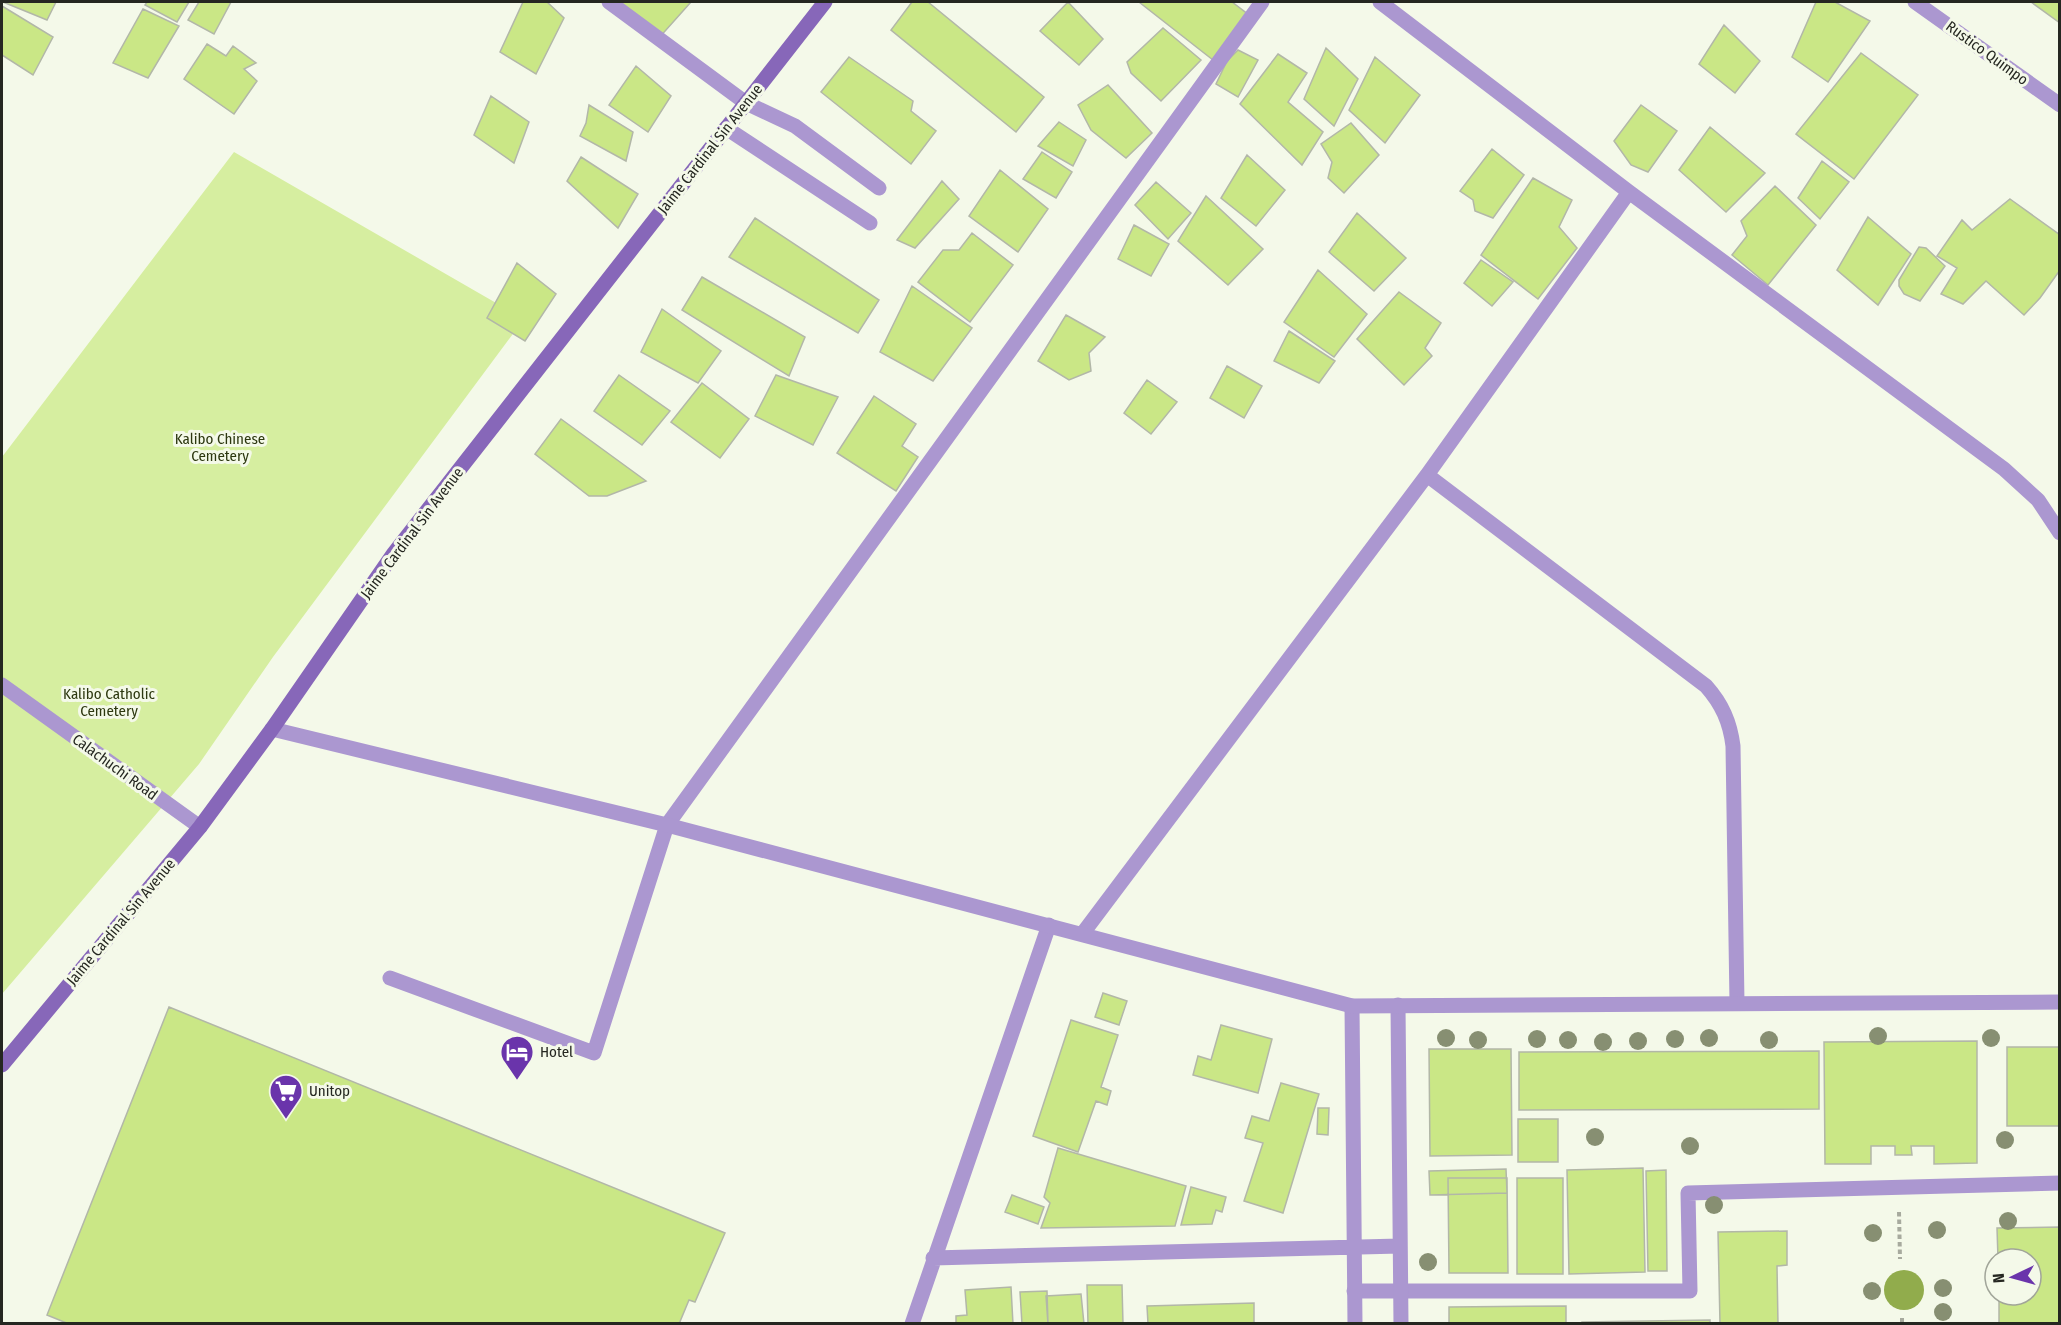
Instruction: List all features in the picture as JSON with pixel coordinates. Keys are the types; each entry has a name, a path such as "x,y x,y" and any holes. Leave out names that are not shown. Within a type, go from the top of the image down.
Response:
{"main road":[{"name":"Jaime Cardinal Sin Avenue","path":"2,1065 200,827 272,729 394,553 825,2"}],"street":[{"path":"609,2 746,103 795,126 879,188"},
{"path":"390,978 594,1053 667,825 1262,2"},
{"path":"1380,2 1629,192 2004,469 2038,500 2060,533"},
{"name":"Rustico Quimpo","path":"1915,2 2060,105"},
{"path":"726,128 870,223"},
{"path":"1083,933 1427,475 1629,192"},
{"path":"1427,475 1706,686 1725,713 1731,730 1732,746 1737,1003"},
{"name":"Calachuchi Road","path":"2,685 200,827"},
{"path":"272,729 667,825 1083,933 1352,1006 2060,1002"},
{"path":"912,1323 1049,925"},
{"path":"1398,1005 1401,1323"},
{"path":"1352,1006 1355,1323"},
{"path":"1354,1291 1690,1291 1688,1193 2060,1184"},
{"path":"933,1258 1400,1246"}],"path":[{"path":"1898,1188 1900,1259"}],"green space":[{"name":"Kalibo Chinese Cemetery","path":"234,152 524,319 273,657 199,764 2,994 2,457"}],"shaded area":[{"path":"1904,1270 1912,1271 1918,1276 1923,1282 1923,1298 1918,1304 1912,1309 1904,1310 1896,1309 1890,1304 1885,1298 1884,1290 1885,1282 1890,1276 1896,1271"}],"building":[{"path":"3,2 56,2 47,20"},
{"path":"147,2 189,2 177,22 145,5"},
{"path":"199,2 231,2 214,34 188,20"},
{"path":"523,2 547,2 564,18 536,74 500,52"},
{"path":"619,2 691,2 658,39"},
{"path":"912,2 928,2 1044,97 1016,132 891,30"},
{"path":"1068,2 1103,39 1079,65 1040,31"},
{"path":"1139,2 1232,2 1249,15 1213,60"},
{"path":"1816,2 1835,2 1870,21 1828,82 1792,57"},
{"path":"2031,2 2060,2 2060,23"},
{"path":"2,6 53,37 33,75 2,55"},
{"path":"143,9 179,26 148,78 113,63"},
{"path":"1724,25 1760,61 1735,93 1699,64"},
{"path":"1163,28 1201,60 1161,101 1131,73 1127,62"},
{"path":"207,44 226,56 233,46 256,63 244,69 257,81 234,114 184,79"},
{"path":"1326,48 1358,79 1334,126 1304,99"},
{"path":"1238,50 1258,60 1238,97 1216,84 1227,61"},
{"path":"1861,53 1918,95 1854,179 1796,134"},
{"path":"1278,54 1307,73 1288,102 1323,132 1302,165 1240,104"},
{"path":"849,57 913,101 911,111 936,131 911,164 821,92"},
{"path":"1375,57 1420,95 1385,143 1349,110"},
{"path":"636,66 671,96 648,132 609,105"},
{"path":"1108,85 1152,133 1126,158 1091,130 1078,105"},
{"path":"491,96 529,122 514,163 474,135"},
{"path":"589,105 633,132 626,161 580,136 586,123"},
{"path":"1641,105 1677,131 1648,172 1631,165 1614,141"},
{"path":"1059,122 1086,140 1073,166 1038,146"},
{"path":"1351,123 1379,155 1344,193 1328,178 1332,162 1321,144"},
{"path":"1710,127 1765,173 1726,212 1679,170"},
{"path":"1492,149 1524,175 1493,218 1475,211 1473,200 1460,191"},
{"path":"1042,152 1072,172 1056,198 1023,179"},
{"path":"1247,155 1285,190 1256,226 1221,198"},
{"path":"581,157 638,194 618,228 567,181"},
{"path":"1822,161 1849,182 1820,219 1798,198"},
{"path":"1000,170 1048,209 1018,252 969,216"},
{"path":"1533,178 1572,200 1559,227 1577,248 1538,299 1481,255"},
{"path":"942,181 959,199 915,248 897,240"},
{"path":"1156,182 1191,213 1168,239 1135,205"},
{"path":"1775,186 1816,225 1768,285 1732,255 1747,236 1741,221"},
{"path":"1206,196 1263,249 1228,285 1178,241"},
{"path":"2010,199 2060,235 2060,270 2040,298 2024,315 1986,281 1963,304 1941,294 1957,268 1937,256 1962,220 1972,230"},
{"path":"1357,213 1406,258 1374,291 1329,252"},
{"path":"1868,217 1911,254 1878,305 1837,270"},
{"path":"755,218 879,300 858,333 729,257"},
{"path":"1134,225 1169,244 1151,276 1118,259"},
{"path":"972,233 1013,265 970,322 918,282 943,250 959,250"},
{"path":"1919,247 1926,248 1945,266 1920,301 1904,294 1899,286 1899,280"},
{"path":"1481,260 1513,282 1492,306 1464,283"},
{"path":"517,263 556,294 525,341 487,318"},
{"path":"1318,270 1367,314 1334,357 1284,322"},
{"path":"702,277 805,337 789,376 682,310"},
{"path":"912,286 972,328 933,381 880,352"},
{"path":"1399,292 1441,323 1425,348 1432,356 1404,385 1357,339"},
{"path":"662,309 721,351 698,383 641,352"},
{"path":"1066,315 1105,337 1089,353 1091,371 1069,380 1038,361"},
{"path":"1289,331 1335,361 1319,383 1274,361"},
{"path":"1227,366 1262,386 1244,418 1210,398"},
{"path":"619,375 670,411 642,445 594,411"},
{"path":"776,375 838,397 813,445 755,416"},
{"path":"1147,380 1177,402 1151,434 1124,413"},
{"path":"702,383 749,419 720,458 671,422"},
{"path":"874,396 916,424 902,446 918,457 896,491 837,453"},
{"path":"561,419 646,481 607,496 589,496 535,454"},
{"path":"1103,993 1127,1001 1119,1025 1095,1017"},
{"name":"Unitop","path":"169,1007 725,1233 695,1302 689,1300 679,1324 69,1324 47,1315"},
{"path":"1071,1020 1118,1035 1101,1087 1111,1091 1107,1105 1096,1101 1078,1152 1033,1136"},
{"path":"1221,1025 1272,1039 1258,1093 1193,1075 1198,1056 1211,1060"},
{"path":"1977,1041 1977,1163 1934,1164 1934,1146 1911,1146 1912,1155 1895,1155 1895,1146 1871,1146 1871,1164 1825,1164 1824,1042"},
{"path":"2007,1047 2060,1047 2060,1126 2007,1126"},
{"path":"1429,1049 1511,1049 1512,1155 1430,1156"},
{"path":"1819,1051 1819,1109 1519,1110 1519,1052"},
{"path":"1281,1083 1319,1094 1283,1213 1244,1201 1263,1143 1245,1138 1252,1116 1269,1121"},
{"path":"1318,1108 1329,1108 1328,1135 1317,1134"},
{"path":"1518,1119 1558,1119 1558,1162 1518,1162"},
{"path":"1058,1148 1186,1186 1175,1226 1041,1228 1050,1203 1044,1197"},
{"path":"1643,1168 1645,1272 1569,1274 1567,1170"},
{"path":"1506,1169 1507,1193 1430,1195 1429,1171"},
{"path":"1666,1170 1667,1271 1648,1271 1646,1171"},
{"path":"1448,1178 1507,1178 1508,1273 1449,1273"},
{"path":"1517,1178 1563,1178 1563,1274 1517,1274"},
{"path":"1191,1187 1226,1197 1222,1212 1216,1210 1212,1224 1181,1225"},
{"path":"1012,1195 1044,1207 1038,1224 1005,1212"},
{"path":"2060,1227 2060,1324 1999,1324 1999,1307 2043,1307 2043,1247 1998,1247 1997,1228"},
{"path":"1787,1231 1787,1265 1777,1266 1778,1324 1720,1324 1718,1232"},
{"path":"1087,1285 1122,1285 1123,1324 1088,1324"},
{"path":"1011,1287 1013,1324 956,1324 956,1316 967,1315 965,1290"},
{"path":"1047,1291 1048,1324 1022,1324 1020,1292"},
{"path":"1081,1294 1084,1324 1048,1324 1046,1296"},
{"path":"1254,1303 1254,1324 1148,1324 1147,1306"},
{"path":"1566,1306 1566,1324 1449,1324 1449,1307"},
{"path":"1710,1320 1710,1324 1582,1324 1582,1322"}],"place":[{"name":"Hotel","path":"517,1081"},
{"name":"Unitop","path":"286,1120"}],"park label":[{"name":"Kalibo Catholic Cemetery","path":"109,702"}]}
